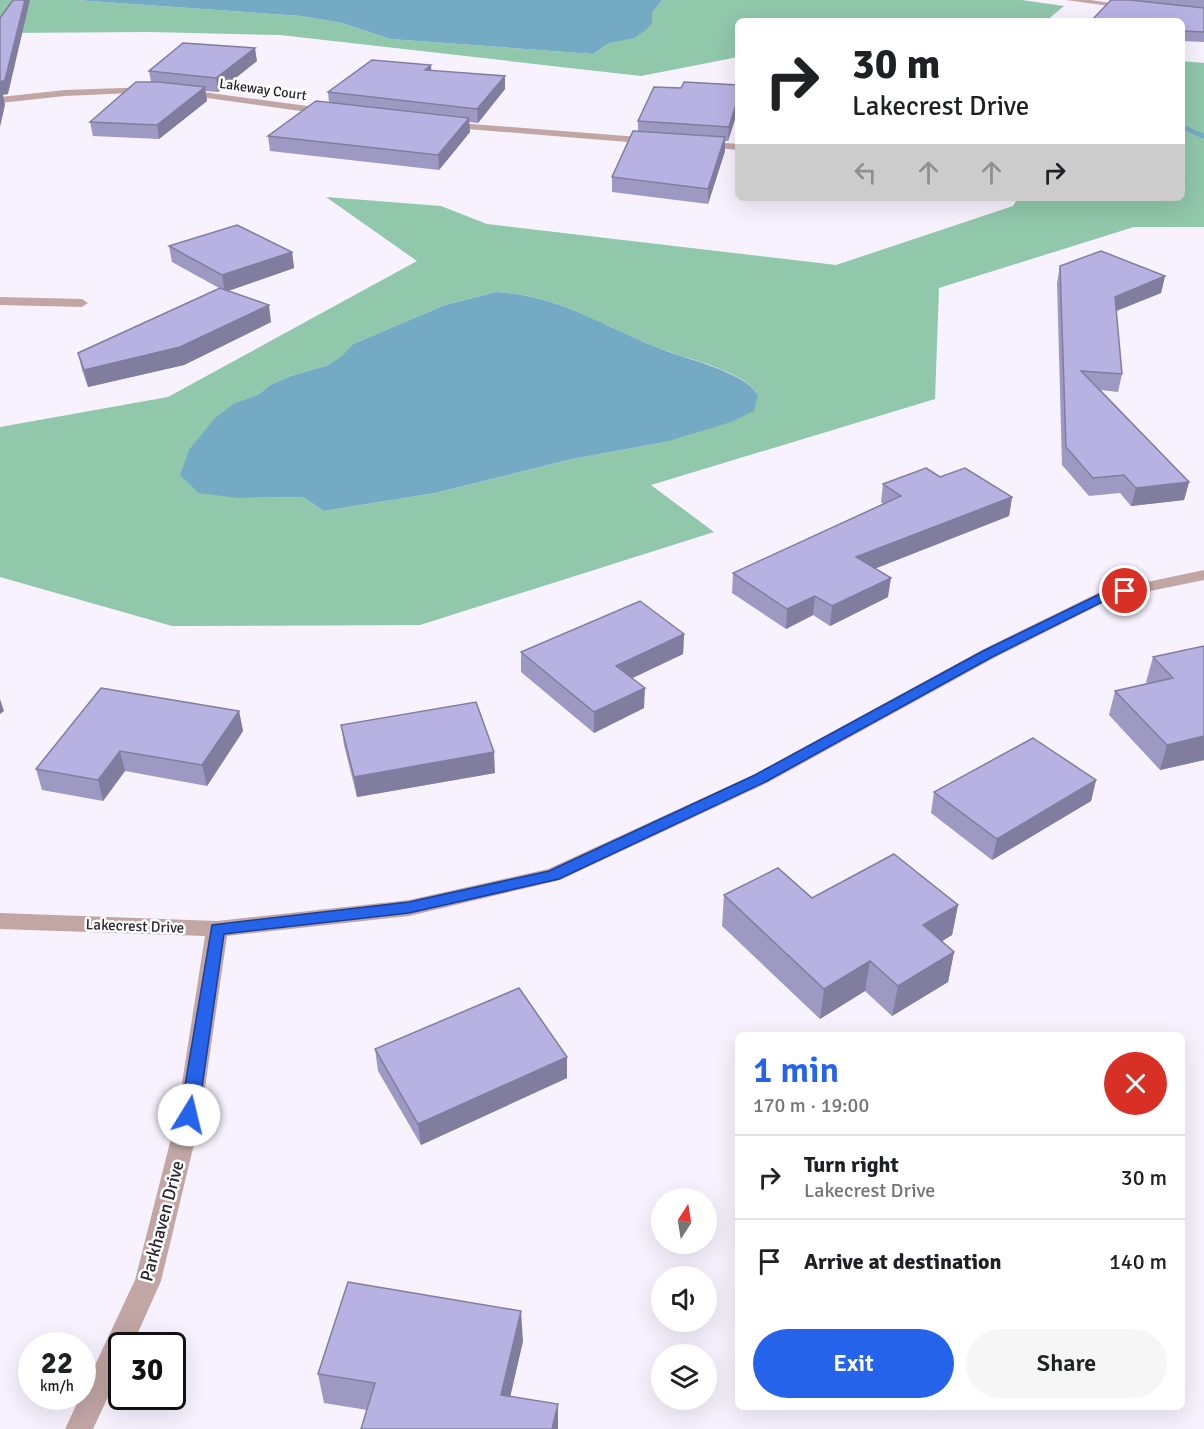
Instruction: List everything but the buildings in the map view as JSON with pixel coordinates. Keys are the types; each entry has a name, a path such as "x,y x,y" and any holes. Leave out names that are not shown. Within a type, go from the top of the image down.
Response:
{"street":[{"path":"1070,0 1141,8"},
{"name":"Lakeway Court","path":"0,100 65,93 166,91 343,114"},
{"path":"430,123 669,142"},
{"path":"692,144 735,147"},
{"path":"0,301 82,303"},
{"name":"Lakecrest Drive","path":"0,921 217,929 409,908 553,875 760,779 988,654 1106,595 1204,575"},
{"name":"Parkhaven Drive","path":"79,1429 148,1281 189,1115 217,929"}],"green space":[{"path":"0,0 75,0 301,16 342,23 390,39 593,54 609,43 652,23 652,13 662,0 1022,0 1064,6 1050,18 735,18 735,58 641,76 280,35 150,32 0,33"},
{"path":"1185,61 1204,63 1204,227 1134,227 939,288 935,399 651,485 714,532 420,625 172,626 0,577 0,427 168,397 417,261 326,197 441,206 487,224 836,265 1013,206 1016,201 1185,201","holes":["496,292 540,299 579,312 656,347 727,372 751,386 758,395 665,442 572,459 435,493 324,511 303,497 238,498 235,403 259,394 270,385 291,376 328,365 341,358 353,344 445,305"]}],"water":[{"path":"75,0 662,0 652,13 652,23 646,30 634,38 609,43 593,54 390,39 342,23 301,16"},
{"path":"496,292 518,294 559,305 656,347 727,372 751,386 758,395 754,411 731,422 665,442 572,459 435,493 324,511 303,497 238,498 199,493 180,475 189,450 215,418 235,403 259,394 270,385 291,376 328,365 341,357 353,344 445,305"}],"waterway":[{"path":"1185,128 1204,137"}],"route":[{"path":"189,1115 217,929 409,908 553,875 760,779 988,654 1106,595 1125,591"}]}
